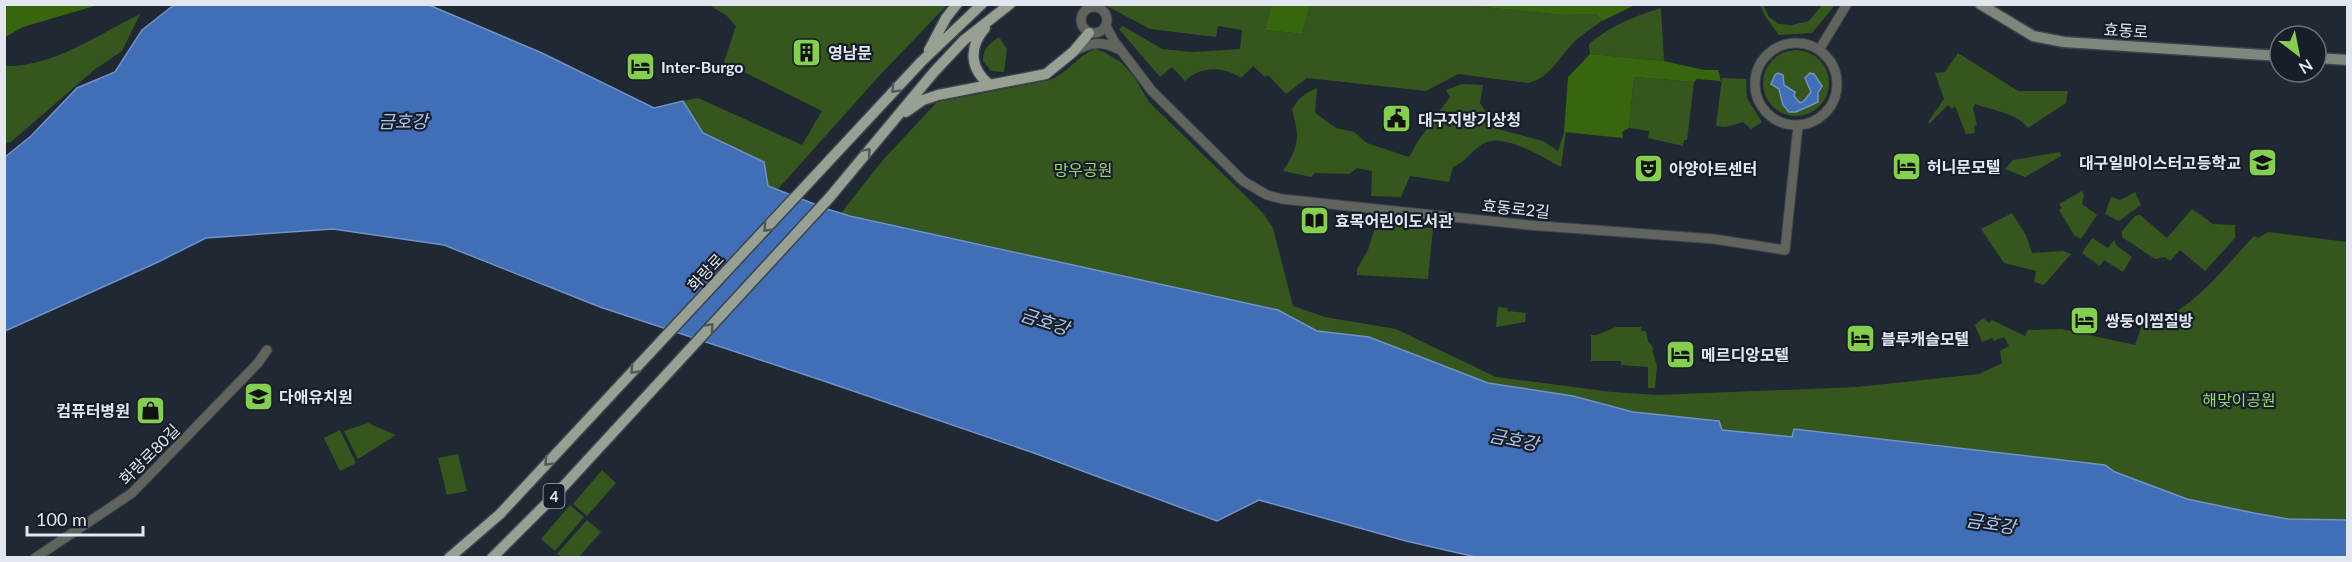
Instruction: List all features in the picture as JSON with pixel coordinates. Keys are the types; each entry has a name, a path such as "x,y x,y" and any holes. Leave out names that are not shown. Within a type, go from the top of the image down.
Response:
{"main road":[{"path":"921,62 946,18 957,4"},
{"name":"화랑로","path":"450,558 500,514 921,62 982,4"},
{"name":"효동로","path":"1980,4 2033,36 2064,42 2268,55"},
{"path":"990,85 976,72 973,57 980,34 1005,7"},
{"path":"884,133 964,40 1005,7"},
{"path":"884,133 903,114 923,100 1046,74 1075,50 1089,31"},
{"path":"2328,59 2348,60"},
{"name":"4","path":"492,558 561,489 830,197 884,133"}],"street":[{"path":"1819,50 1847,4"},
{"path":"1089,31 1106,26 1105,13 1100,8 1087,7 1080,19 1089,31 1109,36 1114,41"},
{"name":"효동로2길","path":"1106,26 1120,50 1152,92 1243,181 1267,195 1282,199 1528,225 1714,239 1785,250 1798,126"},
{"path":"1075,50 1099,42 1120,50"},
{"path":"1797,43 1819,50 1831,62 1835,69 1837,88 1834,99 1823,116 1798,126 1785,124 1765,111 1756,90 1759,67 1766,57 1779,47 1797,43"},
{"name":"화랑로80길","path":"35,558 132,493 258,363 267,350"}],"green space":[{"path":"5,4 98,5 23,27 5,37"},
{"path":"1310,4 1463,5 1562,15 1598,14 1602,21 1575,41 1549,71 1528,83 1458,74 1426,91 1307,78 1286,94 1268,75 1265,77 1253,66 1241,78 1227,71 1212,69 1191,76 1185,81 1172,67 1160,77 1119,29 1123,26 1162,49 1193,52 1240,49 1242,30 1218,26 1216,37 1150,29 1105,5 1271,5 1265,30 1302,34"},
{"path":"1635,4 1602,21 1597,14 1562,15 1463,5"},
{"path":"709,5 947,5 880,75 778,189 768,186 764,162 703,133 683,101 698,98 802,145 822,111 724,62 736,26 726,15"},
{"path":"1271,5 1310,5 1302,34 1265,30"},
{"path":"1760,5 1763,5 1769,17 1779,24 1792,25 1809,21 1822,5 1835,5 1812,33 1779,35"},
{"path":"1661,8 1664,61 1590,54 1589,44 1606,32 1632,18"},
{"path":"140,14 122,51 94,70 11,142 5,143 5,66 23,65 58,56"},
{"path":"999,37 1007,49 1004,72 991,71 983,61 987,47"},
{"path":"1095,49 1122,63 1135,78 1149,102 1263,213 1273,228 1293,306 1325,317 1396,329 1496,377 1612,392 1657,395 1857,387 1979,374 2002,363 2000,351 2009,346 2004,337 1982,342 1975,325 1983,318 1989,323 1992,320 2025,336 2028,330 2061,329 2135,345 2142,325 2175,313 2189,302 2204,290 2254,236 2258,238 2268,232 2347,242 2347,520 2288,519 2187,499 2115,472 2105,465 1794,429 1793,437 1722,430 1719,420 1633,412 1573,396 1488,383 1369,337 1317,331 1278,310 841,213 883,160 937,102 1050,80"},
{"path":"1796,50 1809,53 1819,60 1826,70 1829,83 1826,96 1819,106 1809,113 1796,116 1783,113 1773,106 1766,96 1763,83 1766,70 1773,60 1783,53"},
{"path":"1958,53 2018,91 2068,91 2066,103 2028,128 2011,115 1975,104 1973,109 1977,125 1974,126 1975,133 1966,134 1955,106 1952,109 1948,105 1930,123 1928,122 1944,99 1935,73 1945,72"},
{"path":"1590,54 1664,61 1704,70 1718,70 1721,81 1697,79 1694,82 1634,77 1629,128 1622,132 1623,138 1564,132 1568,77"},
{"path":"1634,77 1694,82 1687,140 1684,140 1683,146 1648,138 1649,131 1629,128"},
{"path":"1722,78 1746,79 1747,98 1762,122 1751,129 1743,122 1726,127 1716,126"},
{"path":"1462,84 1483,85 1480,103 1498,129 1543,141 1558,151 1564,132 1566,132 1561,167 1525,148 1495,140 1482,144 1453,167 1449,182 1410,176 1401,197 1371,196 1372,171 1357,168 1349,174 1315,173 1311,177 1283,171 1296,142 1297,135 1292,110 1299,99 1317,88 1315,113 1336,128 1354,132 1367,143 1409,157 1450,97 1446,90"},
{"path":"2060,152 2061,156 2025,177 2005,169 2013,160"},
{"path":"2082,191 2084,195 2082,204 2097,215 2081,239 2074,235 2059,210 2062,208 2059,204"},
{"path":"2135,192 2141,205 2119,221 2105,214 2111,197 2120,200"},
{"path":"2192,209 2213,224 2235,225 2235,238 2205,271 2180,250 2170,261 2165,257 2155,259 2122,237 2122,231 2135,216 2140,215 2167,238"},
{"path":"2012,213 2026,235 2032,253 2063,251 2071,254 2044,285 2034,282 2036,271 2004,263 1981,229"},
{"path":"1376,224 1433,228 1428,279 1357,275 1357,269 1368,250"},
{"path":"2092,238 2108,248 2114,240 2116,245 2132,257 2123,272 2104,260 2100,266 2082,253"},
{"path":"1498,307 1508,308 1507,311 1526,313 1525,322 1496,327"},
{"path":"1616,327 1641,327 1641,331 1646,331 1648,341 1654,349 1652,350 1657,366 1655,388 1648,388 1648,367 1621,365 1621,361 1591,361 1591,335 1597,335"},
{"path":"368,423 396,435 358,459 344,431"},
{"path":"340,430 356,463 340,471 324,438"},
{"path":"458,454 467,491 447,495 438,458"},
{"path":"602,470 616,483 587,516 573,504"},
{"path":"570,505 584,517 555,551 541,539"},
{"path":"587,520 601,532 579,557 562,557 557,554"}],"water":[{"name":"금호강","path":"174,5 429,5 542,53 654,108 683,101 703,133 764,162 768,186 850,216 1278,310 1317,331 1369,337 1488,383 1573,396 1633,412 1719,421 1722,430 1792,437 1794,429 2105,465 2115,472 2187,499 2288,519 2347,520 2347,557 1480,558 1406,541 1259,500 1217,521 1034,453 600,307 444,245 333,229 206,238 5,331 5,157 31,136 77,88 115,72 142,30"},
{"path":"1778,73 1783,75 1784,85 1795,92 1794,96 1800,103 1811,92 1805,78 1810,73 1814,74 1822,86 1818,93 1818,102 1796,112 1789,112 1783,105 1779,89 1771,84"}],"place":[{"name":"영남문","path":"807,52"},
{"name":"Inter-Burgo","path":"640,66"},
{"name":"대구지방기상청","path":"1397,119"},
{"name":"대구일마이스터고등학교","path":"2262,162"},
{"name":"허니문모텔","path":"1906,166"},
{"name":"아양아트센터","path":"1648,168"},
{"name":"효목어린이도서관","path":"1314,220"},
{"name":"쌍둥이찜질방","path":"2084,320"},
{"name":"블루캐슬모텔","path":"1860,338"},
{"name":"메르디앙모텔","path":"1680,354"},
{"name":"다애유치원","path":"258,396"},
{"name":"컴퓨터병원","path":"151,410"}],"park label":[{"name":"망우공원","path":"1083,169"},
{"name":"해맞이공원","path":"2239,399"}]}
